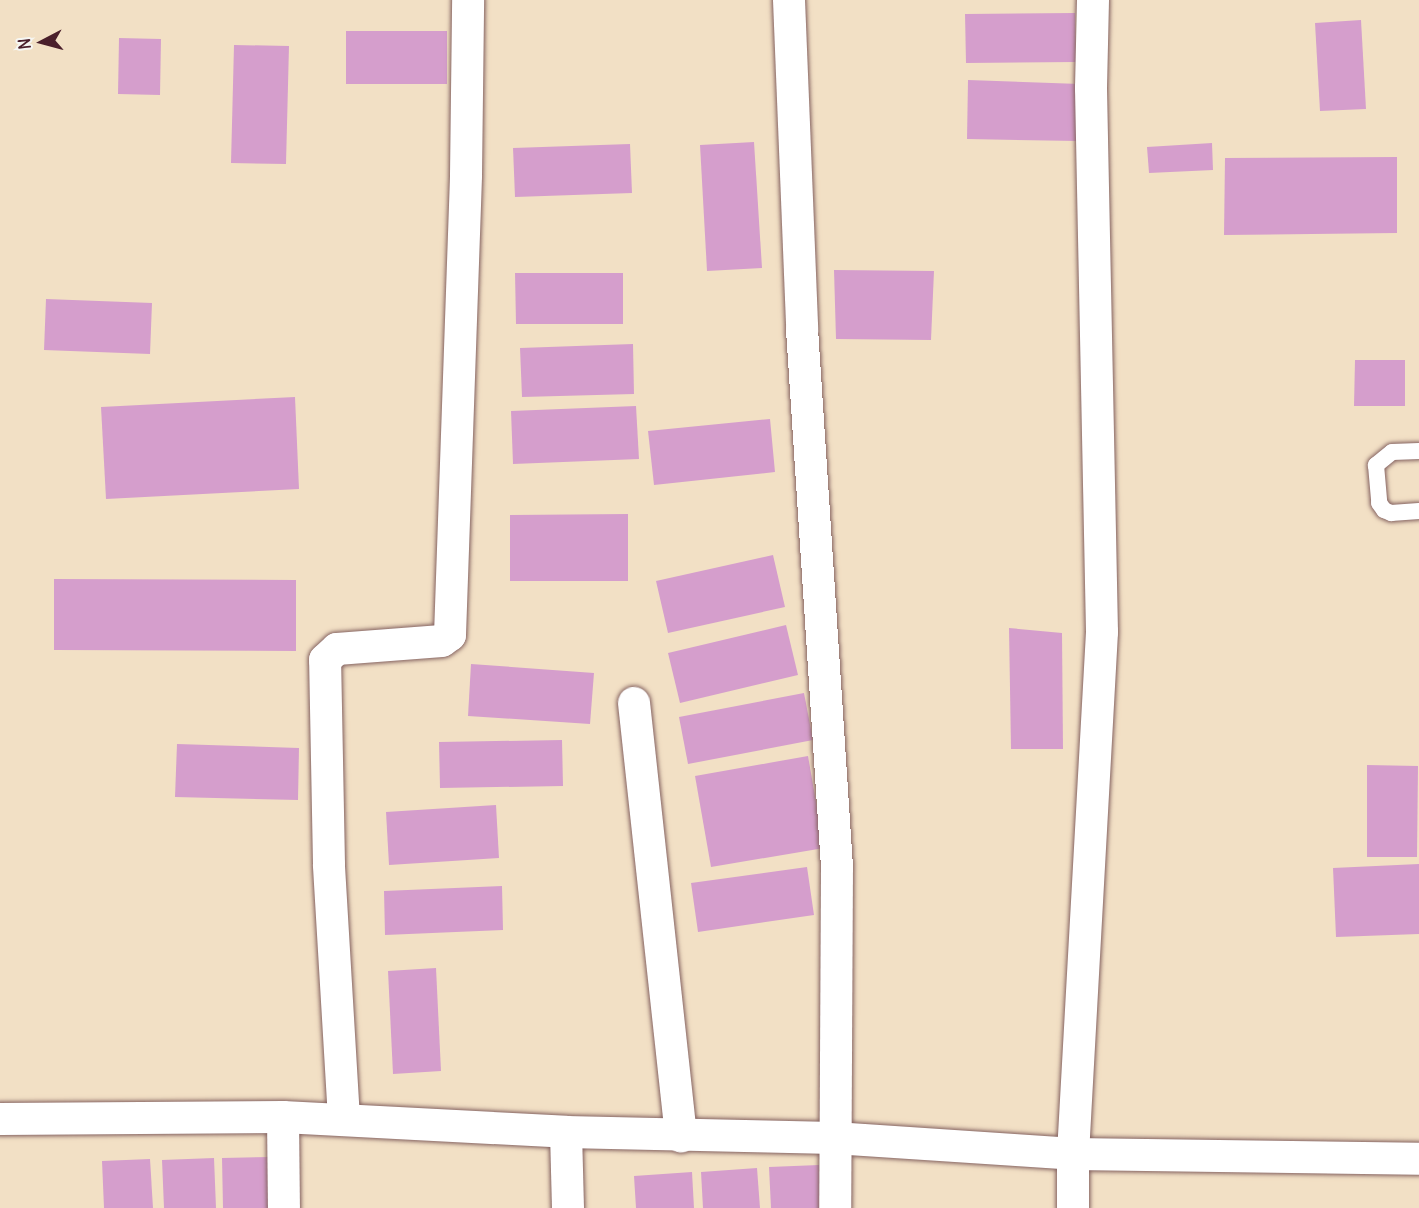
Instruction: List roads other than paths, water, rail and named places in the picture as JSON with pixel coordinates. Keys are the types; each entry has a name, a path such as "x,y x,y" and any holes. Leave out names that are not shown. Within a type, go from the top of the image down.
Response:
{"street":[{"path":"344,1119 329,864 325,660 337,649 442,641 450,635 466,175 468,0"},
{"path":"789,0 802,329 837,867 835,1208"},
{"path":"1073,1208 1073,1154 1102,632 1091,88 1093,0"},
{"path":"634,703 681,1136"},
{"path":"283,1117 284,1208"},
{"path":"0,1119 283,1117 566,1132 834,1138 1073,1154 1419,1159"},
{"path":"566,1132 568,1208"}],"lane":[{"path":"1419,452 1392,452 1376,465 1379,503 1384,510 1391,513 1419,511"}]}
